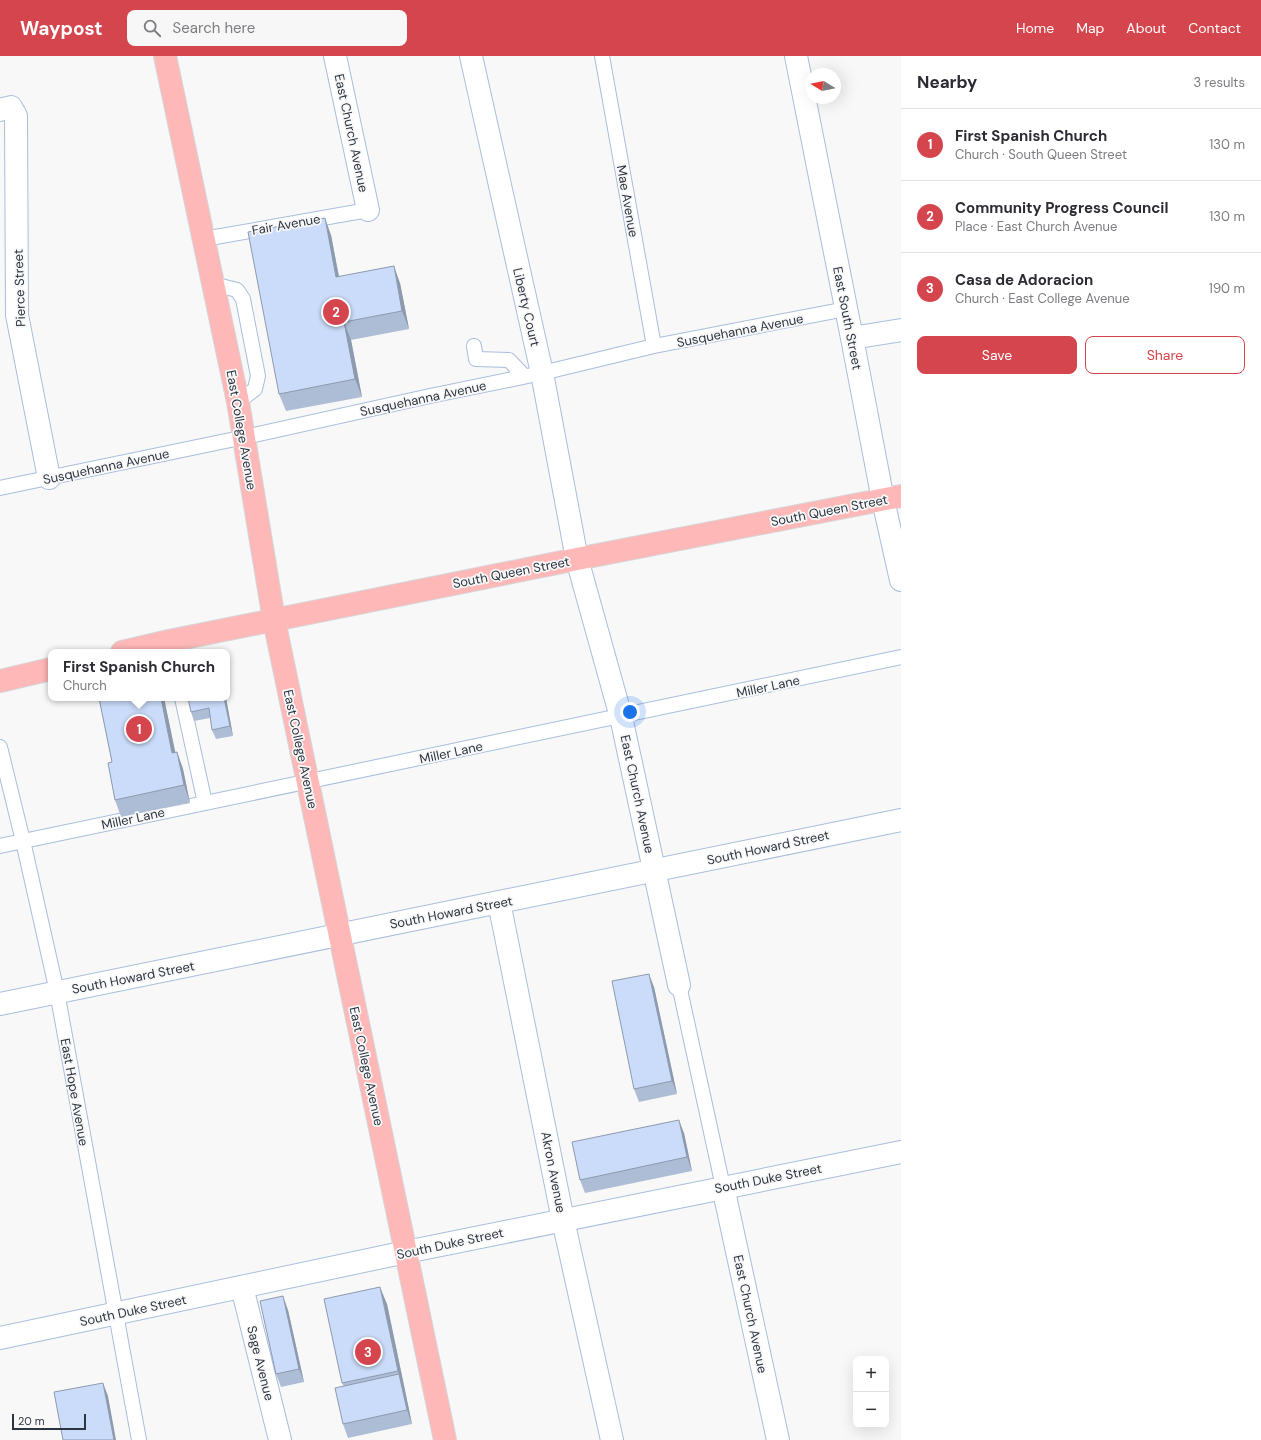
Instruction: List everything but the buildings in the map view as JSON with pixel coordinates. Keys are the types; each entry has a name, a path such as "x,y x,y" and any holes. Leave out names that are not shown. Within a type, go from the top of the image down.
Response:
{"main road":[{"name":"East College Avenue","path":"165,56 245,437 274,620 445,1440"},
{"name":"South Queen Street","path":"151,649 170,647 274,620 892,498"},
{"path":"0,681 48,670"}],"street":[{"name":"East Church Avenue","path":"335,56 368,210"},
{"name":"Liberty Court","path":"470,56 533,374 577,559"},
{"name":"East South Street","path":"796,56 852,338 892,498 901,580"},
{"name":"Pierce Street","path":"0,110 11,107 16,116 17,315 48,478"},
{"path":"852,338 901,330"},
{"name":"East Church Avenue","path":"577,559 621,717 679,985"},
{"name":"South Howard Street","path":"0,1004 901,820"},
{"name":"Akron Avenue","path":"499,902 564,1220 612,1440"},
{"name":"South Duke Street","path":"0,1338 406,1252 901,1152"},
{"name":"East Church Avenue","path":"723,1187 778,1440"},
{"name":"Sage Avenue","path":"242,1287 280,1440"}],"lane":[{"name":"Mae Avenue","path":"602,56 654,346"},
{"name":"Fair Avenue","path":"204,239 368,210"},
{"name":"Susquehanna Avenue","path":"0,488 245,437 654,346 846,309"},
{"path":"474,346 476,359 509,360 533,374"},
{"name":"Miller Lane","path":"0,846 621,717 901,657"},
{"path":"183,701 205,803"},
{"name":"East Hope Avenue","path":"0,746 57,992 139,1440"},
{"path":"679,985 723,1187"}],"place":[{"name":"Community Progress Council","path":"336,312"},
{"name":"First Spanish Church","path":"139,729"},
{"name":"Casa de Adoracion","path":"368,1352"}]}
